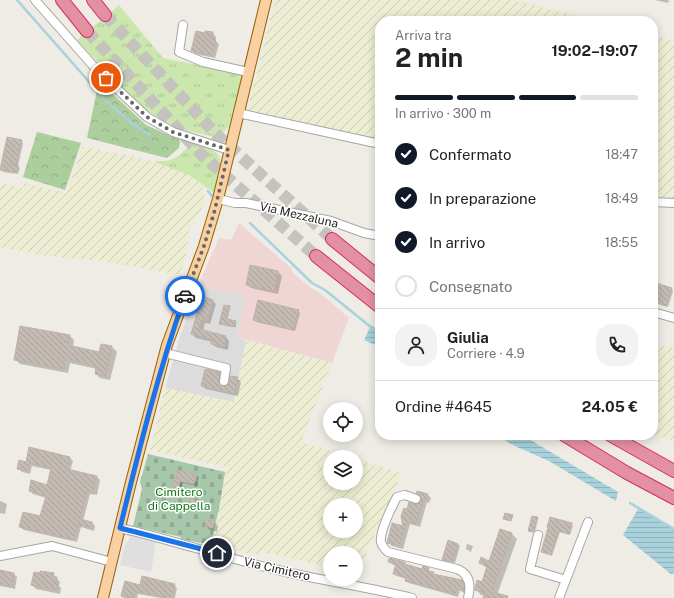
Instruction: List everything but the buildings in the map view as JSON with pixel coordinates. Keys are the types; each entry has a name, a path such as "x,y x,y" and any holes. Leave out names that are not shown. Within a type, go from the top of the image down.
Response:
{"highway":[{"path":"62,0 87,31"},
{"path":"93,0 105,15"},
{"path":"332,239 375,274"},
{"path":"316,256 375,303"},
{"path":"572,440 627,473 674,498"},
{"path":"619,440 674,471"}],"main road":[{"path":"103,598 165,353 204,246 218,199 266,0"}],"street":[{"path":"36,0 96,69 147,117 173,132 229,150"},
{"path":"183,25 179,52 203,62 248,72"},
{"path":"238,113 375,143"},
{"name":"Via Mezzaluna","path":"218,199 235,203 246,203 331,221 364,233 375,235"},
{"path":"658,202 674,203"},
{"path":"658,313 674,318"},
{"path":"165,353 226,368 224,381"},
{"path":"416,499 405,495 397,497 381,535 381,544 383,548 388,552 465,572 470,591 468,598"},
{"path":"559,598 588,522"},
{"name":"Via Cimitero","path":"120,528 155,536 278,570 371,588 412,598"},
{"path":"538,535 530,569 566,580"},
{"path":"0,556 52,546 112,562"}],"shaded area":[{"path":"239,223 291,268 294,274 311,288 320,293 349,318 332,363 237,337 245,296 199,286 219,238 231,240"},
{"path":"199,286 245,296 237,337 246,340 234,402 165,388 181,333"},
{"path":"130,536 156,542 151,572 120,565 125,544 128,542"}],"green space":[{"path":"275,0 515,0 577,16 375,16 375,140 247,112"},
{"path":"119,5 163,58 242,74 229,127 222,133 211,136 183,130 156,117 132,98 77,40"},
{"path":"658,37 674,41 674,199 658,199"},
{"path":"99,81 146,125 180,140 179,148 167,158 87,138"},
{"path":"37,132 81,143 65,190 23,177"},
{"path":"193,143 205,146 213,150 218,155 221,166 214,193 189,175 155,162 177,157"},
{"path":"82,147 155,162 181,171 202,184 205,198 201,211 189,230 188,247 180,275 103,261 47,256 0,247 0,182 23,188 25,183 67,193"},
{"path":"246,340 332,363 301,442 327,450 323,450 323,490 363,490 363,461 402,473 363,561 363,546 323,546 323,566 270,553 252,554 211,545 226,467 150,450 165,388 234,402"},
{"path":"658,345 674,348 674,441 658,436"},
{"name":"Cimitero di Cappella","path":"148,454 225,472 211,545 181,539 181,537 133,526 142,489 140,482"}],"water":[{"path":"371,325 375,328 375,345 364,340"},
{"path":"504,440 530,440 618,492 616,501 549,461"},
{"path":"638,509 674,529 674,572 672,575 623,535"}],"waterway":[{"path":"17,0 106,101 133,124 150,135"},
{"path":"208,191 212,196"},
{"path":"250,223 312,283 325,290 372,328"},
{"path":"630,503 674,529"}],"tunnel":[{"path":"105,15 217,135 332,239"},
{"path":"87,31 203,156 316,256"}],"way so far":[{"path":"106,78 147,117 173,132 229,150 214,213 204,246 185,296"}],"route":[{"path":"185,296 157,382 120,528 217,553"}]}
